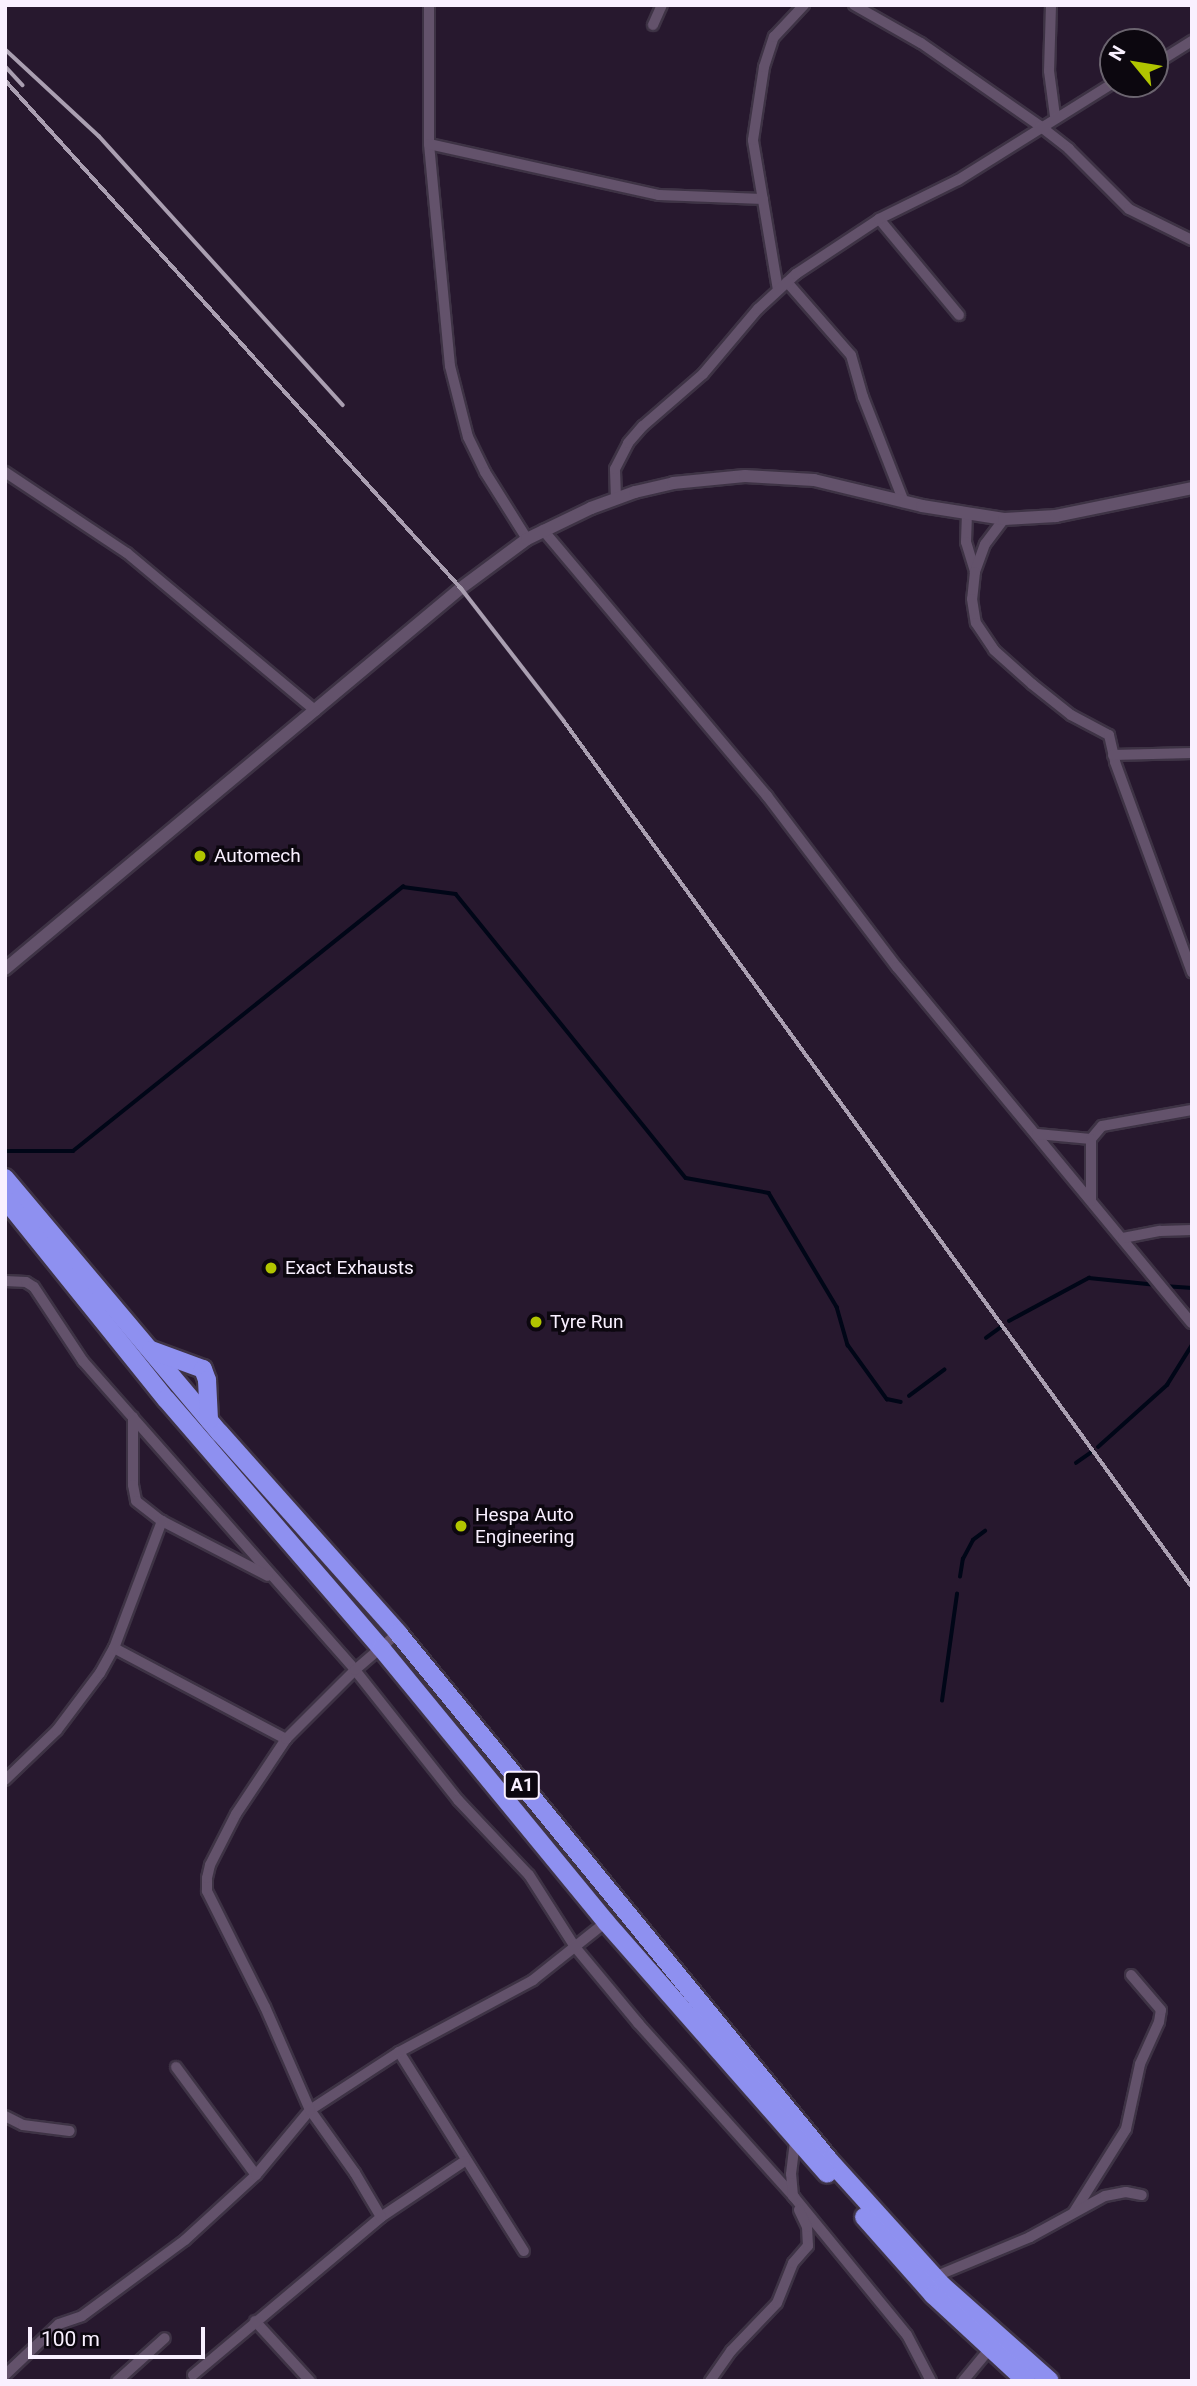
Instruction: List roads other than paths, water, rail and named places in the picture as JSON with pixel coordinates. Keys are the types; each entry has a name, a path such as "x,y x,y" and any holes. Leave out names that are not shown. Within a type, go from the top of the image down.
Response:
{"highway":[{"name":"A1","path":"5,1178 209,1420 398,1633 812,2139 1026,2381"},
{"name":"A1","path":"5,1199 166,1399 381,1648 606,1922 795,2141 933,2295 994,2343 1050,2381"},
{"path":"151,1350 202,1369 206,1380 209,1420"}],"street":[{"path":"429,5 429,144 450,366 459,409 485,472 527,539"},
{"path":"653,25 662,5"},
{"path":"804,5 775,37 764,67 753,140 763,199 783,286 854,361 863,397 904,502"},
{"path":"854,5 921,43 1040,126 1069,149 1129,209 1192,240"},
{"path":"1051,5 1049,71 1055,116"},
{"path":"1169,55 1192,41"},
{"path":"616,499 615,469 628,443 643,426 702,374 783,286 879,219 958,180 1018,145 1040,126 1099,91"},
{"path":"429,144 659,195 763,199"},
{"path":"879,219 959,315"},
{"path":"5,472 127,553 316,711"},
{"path":"5,969 316,711 366,665 527,539 616,499 673,483 745,476 814,480 904,502 1004,519 1056,516 1192,488"},
{"path":"967,513 966,542 975,572"},
{"path":"1004,519 985,544 975,572 972,599 976,623 994,650 1071,715 1109,735 1113,755 1191,968"},
{"path":"543,530 767,796 897,967 1192,1323"},
{"path":"1113,755 1192,753"},
{"path":"1091,1201 1091,1139 1102,1126 1192,1110"},
{"path":"1037,1134 1091,1139"},
{"path":"1123,1238 1160,1231 1192,1230"},
{"path":"5,1281 29,1283 34,1287 83,1361 355,1670 458,1800 528,1875 575,1947 676,2068 794,2197 907,2335 931,2381"},
{"path":"133,1417 134,1496 162,1521 275,1579"},
{"path":"5,1780 40,1748 83,1699 114,1648 162,1521"},
{"path":"381,2217 355,2173 310,2110 265,2007 207,1891 210,1865 236,1814 286,1739 355,1670 398,1633"},
{"path":"114,1648 286,1739"},
{"path":"5,2375 59,2324 82,2316 185,2240 256,2175 310,2110 399,2052 533,1980 606,1922"},
{"path":"1074,2212 1126,2129 1140,2064 1159,2022 1161,2010 1131,1975"},
{"path":"399,2052 524,2251"},
{"path":"176,2067 256,2175"},
{"path":"5,2116 23,2125 70,2131"},
{"path":"710,2381 731,2351 776,2303 793,2263 808,2246 807,2227 794,2197 791,2174 795,2141"},
{"path":"193,2375 381,2217 465,2161"},
{"path":"934,2277 1030,2237 1105,2196 1126,2192 1142,2194"},
{"path":"255,2321 310,2381"},
{"path":"117,2381 165,2338"},
{"path":"962,2381 994,2343"}],"waterway":[{"path":"5,1151 73,1151 403,887 456,894 686,1178 769,1193 837,1307 848,1345 887,1399 901,1402"},
{"path":"1009,1321 1089,1278 1157,1285"},
{"path":"1164,1286 1192,1288"},
{"path":"986,1338 1000,1328"},
{"path":"1098,1447 1167,1385 1192,1345"},
{"path":"909,1396 944,1370"},
{"path":"1076,1463 1093,1451"},
{"path":"960,1577 963,1559 973,1540 985,1531"},
{"path":"942,1701 957,1594"}],"railway":[{"path":"5,49 99,136 343,405"},
{"path":"5,66 23,85"},
{"path":"5,80 461,588 564,721 1192,1587"}],"place":[{"name":"Automech","path":"200,856"},
{"name":"Exact Exhausts","path":"271,1268"},
{"name":"Tyre Run","path":"536,1322"},
{"name":"Hespa Auto Engineering","path":"461,1526"}]}
